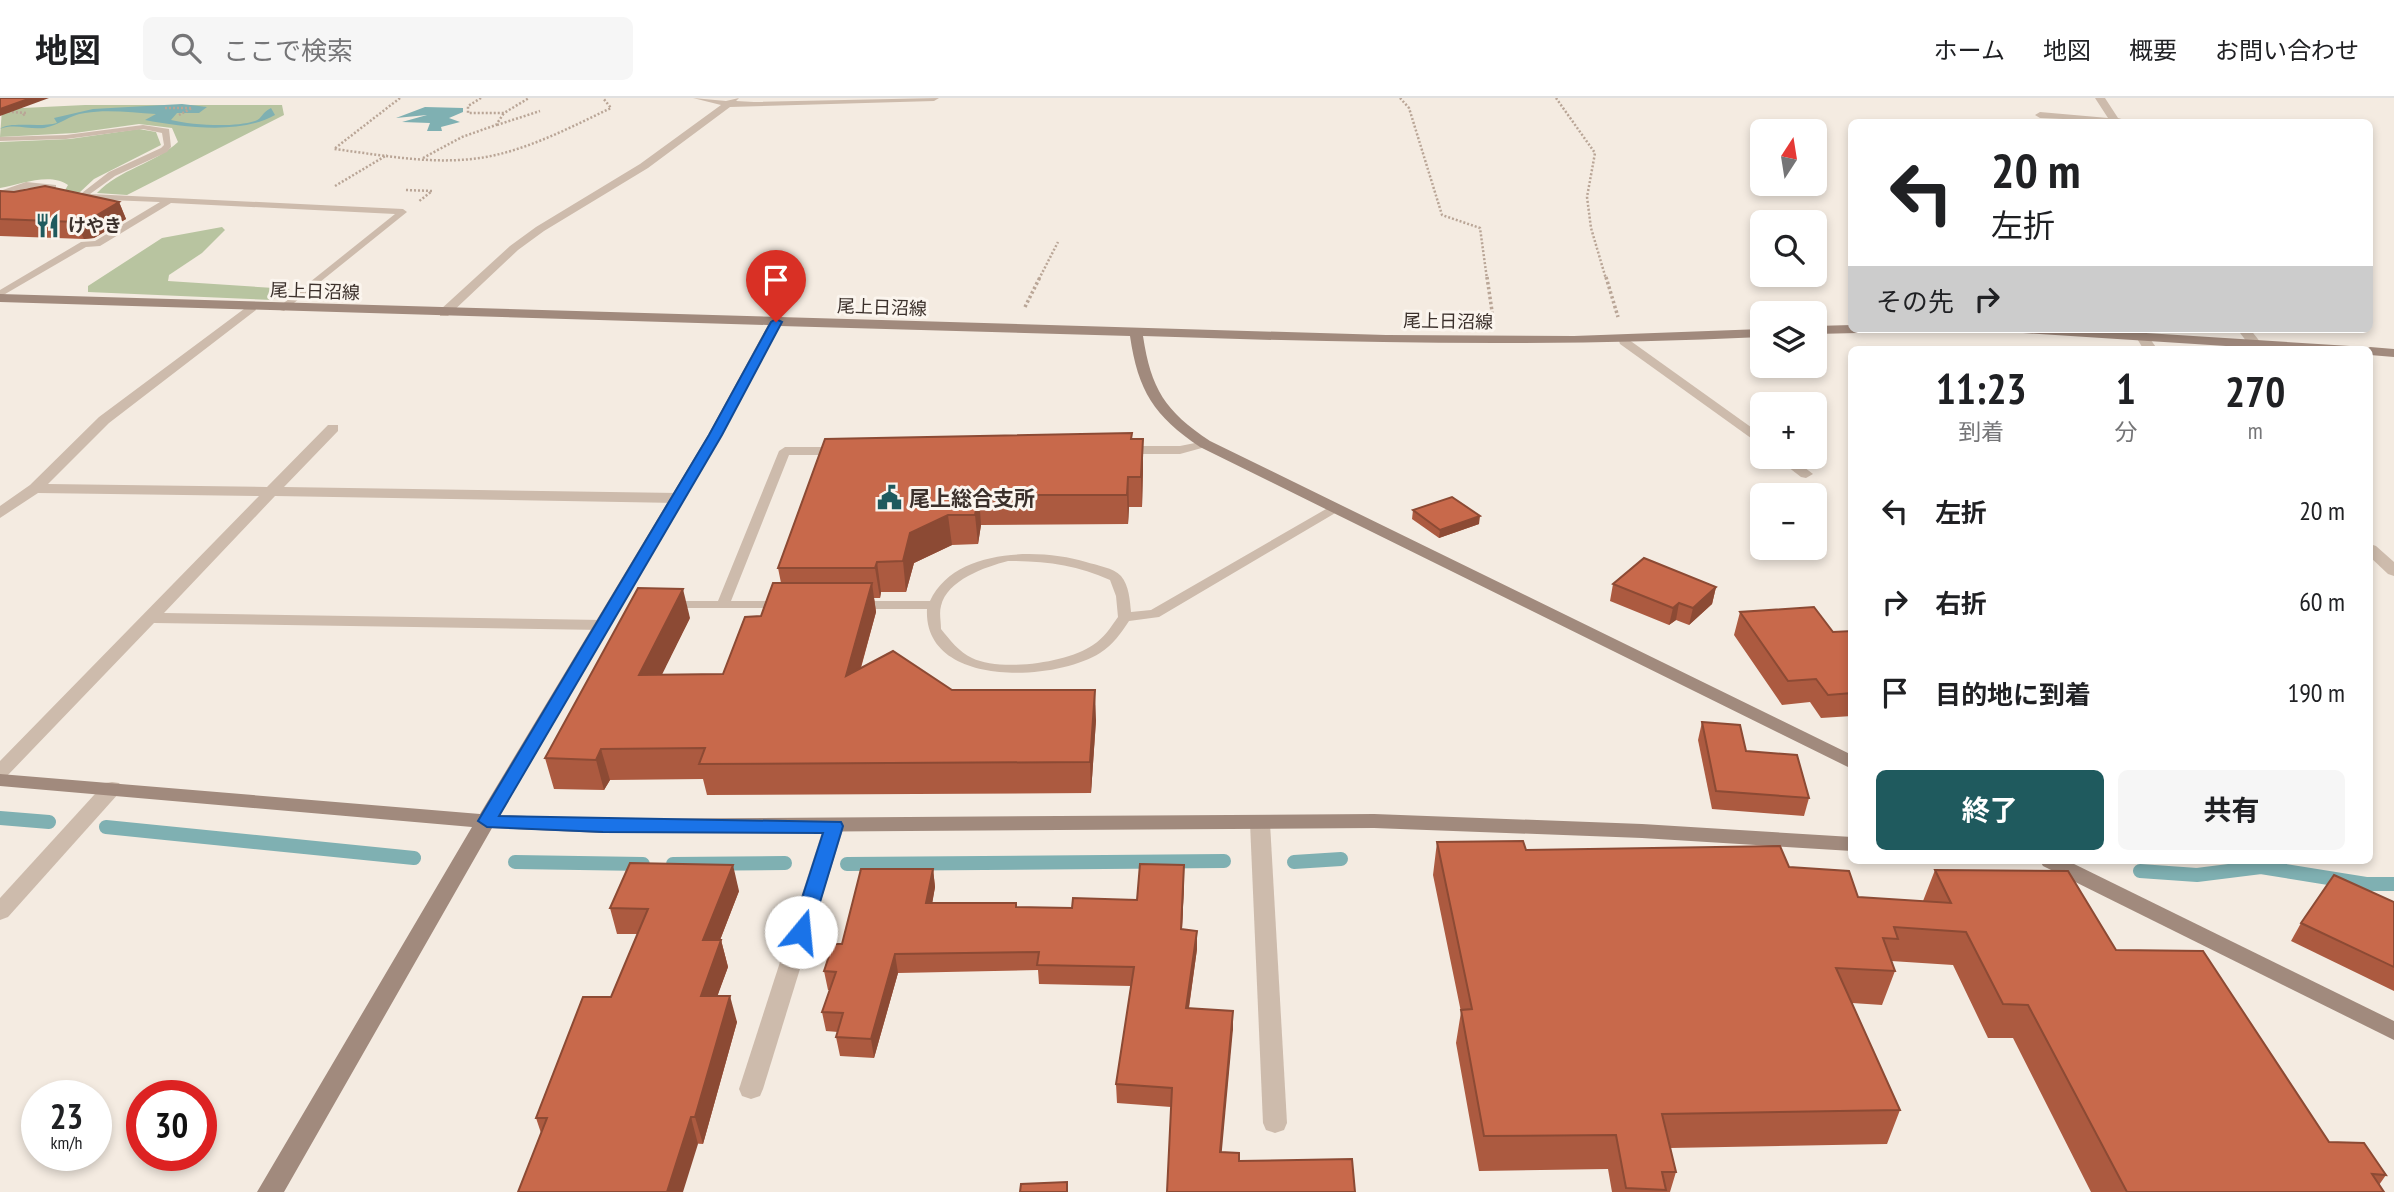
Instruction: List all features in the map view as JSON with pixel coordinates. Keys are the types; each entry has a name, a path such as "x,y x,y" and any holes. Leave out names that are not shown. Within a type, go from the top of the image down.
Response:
{"street":[{"path":"698,98 731,101 934,98"},
{"path":"2100,98 2114,119"},
{"path":"444,313 513,248 616,184 731,101"},
{"path":"2039,115 2090,119"},
{"name":"尾上日沼線","path":"0,296 444,313 1496,340 1625,341 1750,334"},
{"path":"0,513 35,488 104,420 252,307"},
{"path":"270,1192 602,625 619,605 776,322"},
{"path":"1827,330 1848,329"},
{"path":"1136,332 1141,366 1161,411 1179,428 1205,444 1848,761"},
{"path":"2150,333 2296,346"},
{"path":"2246,333 2255,343"},
{"path":"1625,341 1750,433"},
{"path":"2373,351 2394,353"},
{"path":"0,772 333,428"},
{"path":"1799,469 1806,474"},
{"path":"35,488 678,498"},
{"path":"2373,552 2394,571"},
{"path":"151,618 602,625"},
{"path":"0,779 487,821 603,826 1374,821 1848,844"},
{"path":"0,912 112,788"},
{"path":"1261,823 1275,1123"},
{"path":"751,1090 834,826"},
{"path":"2056,864 2394,1031"}],"lane":[{"path":"0,139 82,135 135,127 166,131 169,145 164,150 111,174 82,196"},
{"path":"1,195 43,184 53,187 49,194"},
{"path":"30,200 49,194 60,194"},
{"path":"1,195 12,202"},
{"path":"71,195 403,212"},
{"path":"0,296 84,244 97,244 170,200"},
{"path":"284,308 403,212"},
{"path":"1112,450 1181,450 1205,444"},
{"path":"723,605 785,451 853,450"},
{"path":"1125,617 1154,614 1333,509"},
{"path":"1008,557 1059,557 1093,566 1116,578 1123,596 1125,617 1112,636 1092,652 1055,665 1024,668 975,664 954,653 934,629 934,605 951,583 985,562 1008,557"},
{"path":"654,605 802,605"},
{"path":"842,605 934,605"}],"path":[{"path":"400,98 334,149 422,158 480,158 553,136 611,108 603,98"},
{"path":"481,98 468,106 468,113 504,113"},
{"path":"496,125 513,105 529,98"},
{"path":"1400,98 1409,108 1442,215 1480,229 1496,340"},
{"path":"1556,98 1595,153 1587,197 1591,228 1625,341"},
{"path":"422,158 462,137 540,111"},
{"path":"348,187 334,186 388,155"},
{"path":"403,212 432,191 404,190"},
{"path":"1014,328 1058,242"}],"green space":[{"path":"85,105 282,105 284,115 127,195 97,193 116,178 169,150 178,142 172,128 139,124 75,133 0,137 2,109"},
{"path":"139,129 156,132 161,145 94,179 79,193 64,192 68,185 43,179 0,188 0,142 70,139"},
{"path":"222,227 225,230 202,253 169,275 168,281 290,289 272,300 88,292 88,286 162,238"}],"water":[{"path":"182,104 207,107 199,113 177,113 171,120 224,125 255,121 271,108 275,115 246,125 211,128 145,120 156,114 103,111 79,114 55,125 44,128 0,129 10,125 57,123 54,118 93,109"},
{"path":"425,107 463,108 463,112 449,118 460,122 441,127 442,131 427,131 430,123 402,122 427,115 396,118"}],"building":[{"path":"0,98 31,98 0,109"},
{"path":"45,186 119,202 87,221 0,219 0,191 14,192"},
{"path":"1132,433 1131,439 1143,439 1141,477 1128,477 1127,495 979,495 975,515 948,515 910,533 903,561 877,562 875,568 778,568 825,439"},
{"path":"1452,497 1480,516 1440,530 1413,510"},
{"path":"1644,558 1716,587 1693,608 1679,603 1673,608 1613,584"},
{"path":"773,583 872,583 846,676 893,651 952,690 1095,690 1090,762 699,764 705,748 601,749 596,760 545,758 638,588 683,589 639,675 723,674 745,617 761,616"},
{"path":"1814,607 1833,632 1848,631 1848,693 1828,695 1816,679 1788,681 1740,612"},
{"path":"1702,722 1740,725 1746,751 1797,755 1809,798 1716,791"},
{"path":"1523,841 1526,850 1780,846 1789,867 1849,871 1858,897 1951,903 1935,870 2068,871 2116,950 2203,951 2329,1142 2364,1143 2386,1175 2372,1174 2384,1192 2127,1192 2028,1005 2003,1004 1966,932 1894,927 1898,939 1883,938 1895,971 1836,968 1900,1110 1662,1114 1676,1172 1662,1172 1666,1190 1626,1188 1616,1135 1484,1136 1461,1010 1472,1009 1437,842"},
{"path":"630,863 733,865 703,940 721,940 701,996 730,996 695,1117 691,1117 667,1192 518,1192 547,1118 536,1118 583,997 611,997 648,909 610,908"},
{"path":"1140,864 1184,865 1181,929 1197,931 1186,1008 1233,1011 1220,1152 1239,1153 1239,1161 1352,1159 1355,1192 1167,1192 1172,1088 1116,1084 1134,967 1037,965 1039,952 895,954 871,1039 836,1037 843,1013 822,1012 836,972 824,971 833,944 842,944 861,869 933,869 926,903 1016,903 1016,907 1072,908 1073,898 1137,900"},
{"path":"2334,875 2394,902 2394,967 2301,923"},
{"path":"1067,1182 1067,1192 1020,1192 1021,1184"}],"waterway":[{"path":"0,818 49,822"},
{"path":"106,827 414,858"},
{"path":"1294,862 1341,859"},
{"path":"847,864 1224,861"},
{"path":"515,862 643,864"},
{"path":"673,864 785,863"},
{"path":"2140,871 2197,875 2261,867 2366,884 2394,884"}],"place":[{"name":"けやき","path":"48,225"},
{"name":"尾上総合支所","path":"889,498"}],"route":[{"path":"776,322 715,435 612,605 487,821 603,826 834,826 801,932"}]}
